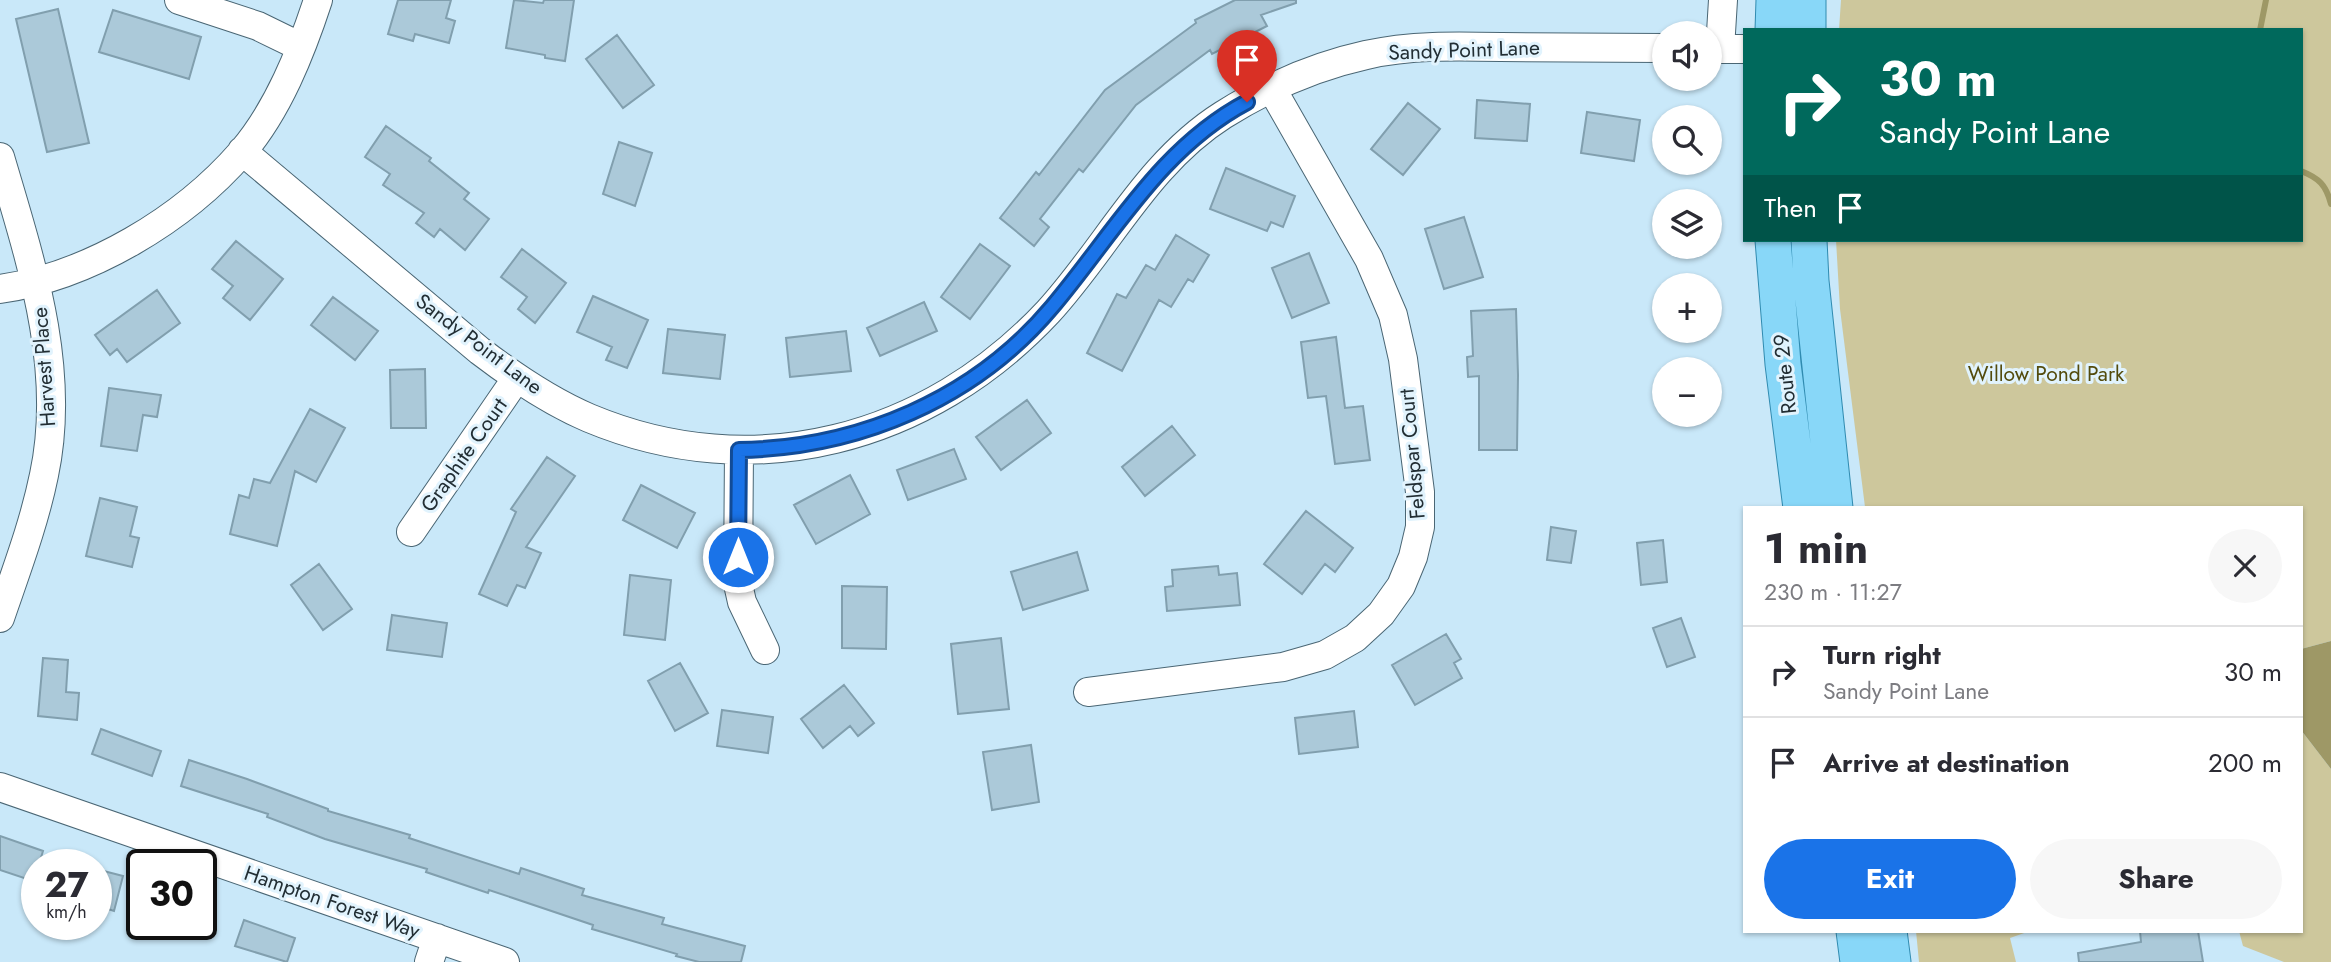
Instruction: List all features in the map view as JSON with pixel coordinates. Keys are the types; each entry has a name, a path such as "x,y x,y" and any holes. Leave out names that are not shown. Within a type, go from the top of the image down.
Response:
{"main road":[{"path":"1773,28 1774,0"},
{"path":"1808,0 1808,28"},
{"name":"Route 29","path":"1773,242 1783,364 1801,506"},
{"name":"Route 29","path":"1809,242 1835,506"},
{"path":"1854,933 1858,962"},
{"path":"1889,933 1893,962"}],"street":[{"path":"0,289 37,282 85,264 149,230 177,211 242,151 265,119 301,47 318,0"},
{"path":"1723,0 1725,49"},
{"path":"195,3 258,26 301,47"},
{"name":"Sandy Point Lane","path":"242,151 516,379 559,404 624,431 680,444 739,450 840,439 902,417 948,395 1019,341 1051,308 1169,160 1223,115 1328,64 1404,48 1652,48"},
{"name":"Feldspar Court","path":"1088,692 1283,667 1325,655 1355,638 1381,614 1401,586 1413,557 1420,527 1420,492 1403,359 1393,315 1369,259 1272,89"},
{"name":"Harvest Place","path":"0,157 37,282 48,366 50,431 45,474 31,526 0,618"},
{"name":"Graphite Court","path":"411,532 516,379"},
{"path":"739,450 738,584 742,602 765,650"},
{"name":"Hampton Forest Way","path":"0,787 433,950 505,962"}],"green space":[{"name":"Willow Pond Park","path":"1841,0 2331,0 2331,641 2303,648 2303,506 1865,506 1840,309 1836,242 2303,242 2303,28 1839,28"},
{"path":"2303,733 2331,769 2331,962 2284,962 2243,946 2240,933 2303,933"},
{"path":"1916,933 2024,933 2010,938 2016,962 1919,962"}],"shaded area":[{"path":"2331,641 2331,769 2303,733 2303,648"}],"building":[{"path":"398,0 451,0 446,18 455,21 449,43 415,34 413,41 388,34"},
{"path":"514,0 543,3 544,0 574,0 565,61 506,48"},
{"path":"1235,0 1296,0 1296,3 1261,15 1267,26 1212,54 1210,50 1136,105 1083,172 1079,169 1040,219 1049,227 1034,246 1000,218 1036,172 1039,175 1105,90 1196,23 1195,20"},
{"path":"58,9 89,143 47,152 16,19"},
{"path":"113,10 201,37 189,79 99,52"},
{"path":"617,35 654,85 623,108 586,59"},
{"path":"1477,100 1530,104 1527,141 1475,138"},
{"path":"1408,103 1440,129 1403,175 1371,149"},
{"path":"1587,112 1640,120 1634,161 1581,153"},
{"path":"386,126 431,158 429,161 469,193 464,199 489,219 465,250 440,229 434,237 416,223 424,213 383,185 390,174 365,157"},
{"path":"619,142 652,153 635,206 603,194"},
{"path":"1226,168 1295,196 1283,227 1271,222 1267,231 1210,209"},
{"path":"1464,217 1483,277 1444,289 1425,229"},
{"path":"1176,235 1209,255 1193,282 1188,279 1171,307 1159,300 1122,371 1087,353 1117,294 1126,298 1146,265 1155,270"},
{"path":"236,241 283,279 250,320 223,298 233,286 212,269"},
{"path":"980,244 1010,266 970,319 941,297"},
{"path":"522,249 566,283 535,323 518,309 527,297 501,277"},
{"path":"1309,253 1329,303 1292,318 1272,268"},
{"path":"157,290 180,323 127,362 117,349 110,355 95,335"},
{"path":"593,296 648,320 627,368 606,360 612,347 577,332"},
{"path":"333,297 378,331 355,360 311,325"},
{"path":"924,302 937,331 880,356 867,328"},
{"path":"1516,309 1517,450 1479,450 1479,376 1468,377 1467,357 1473,356 1471,311"},
{"path":"668,329 725,335 720,379 663,373"},
{"path":"846,331 851,371 790,377 786,338"},
{"path":"1336,337 1345,408 1363,406 1370,460 1335,464 1326,396 1308,398 1301,342"},
{"path":"425,369 426,428 391,428 390,370"},
{"path":"109,388 161,395 157,417 143,415 137,451 101,446"},
{"path":"1027,400 1051,433 1001,470 976,437"},
{"path":"310,409 345,428 316,482 295,471 277,546 230,534 239,495 249,498 254,479 270,483"},
{"path":"1172,426 1195,455 1145,496 1122,467"},
{"path":"954,449 966,479 908,500 897,470"},
{"path":"547,457 575,476 526,547 541,553 525,588 517,585 507,606 479,594 516,512 511,509"},
{"path":"850,475 870,514 816,544 794,505"},
{"path":"641,485 695,513 677,548 623,520"},
{"path":"100,498 137,507 130,536 139,538 132,567 86,556"},
{"path":"1306,511 1353,548 1335,572 1325,564 1302,594 1264,564"},
{"path":"1551,527 1576,531 1571,563 1547,560"},
{"path":"1663,540 1667,582 1641,585 1637,543"},
{"path":"1077,552 1088,590 1023,610 1011,572"},
{"path":"319,564 352,609 323,630 291,585"},
{"path":"1218,566 1219,575 1237,573 1240,605 1167,611 1165,587 1173,586 1172,570"},
{"path":"630,575 671,580 665,640 624,635"},
{"path":"842,586 887,587 886,649 842,648"},
{"path":"392,615 447,623 442,657 387,650"},
{"path":"1681,618 1695,657 1667,667 1653,628"},
{"path":"1446,634 1461,659 1454,663 1462,678 1415,705 1392,665"},
{"path":"1001,638 1009,709 958,714 951,644"},
{"path":"43,658 68,660 66,692 79,693 77,720 38,716"},
{"path":"680,663 708,713 675,731 648,681"},
{"path":"844,685 874,723 858,736 850,726 823,748 801,719"},
{"path":"722,710 773,717 768,753 717,746"},
{"path":"1354,711 1358,747 1299,754 1295,718"},
{"path":"101,729 161,751 152,776 92,754"},
{"path":"1031,745 1039,802 992,810 983,752"},
{"path":"189,760 247,779 328,811 410,835 409,838 519,874 521,868 584,889 582,895 664,918 662,924 745,946 741,962 699,962 676,956 677,954 592,929 593,925 489,890 488,893 426,872 427,869 325,839 267,817 268,814 181,786"},
{"path":"0,836 37,849 21,849 21,877 0,870"},
{"path":"112,873 123,876 114,911 112,910"},
{"path":"244,920 295,938 287,962 235,946"},
{"path":"2140,933 2198,933 2203,962 2079,962 2078,953 2141,942"}],"waterway":[{"path":"2260,28 2266,0"},
{"path":"2303,172 2321,183 2331,204"}],"route":[{"path":"738,557 739,450 840,439 902,417 948,395 990,366 1051,308 1169,160 1223,115 1247,102"}]}
